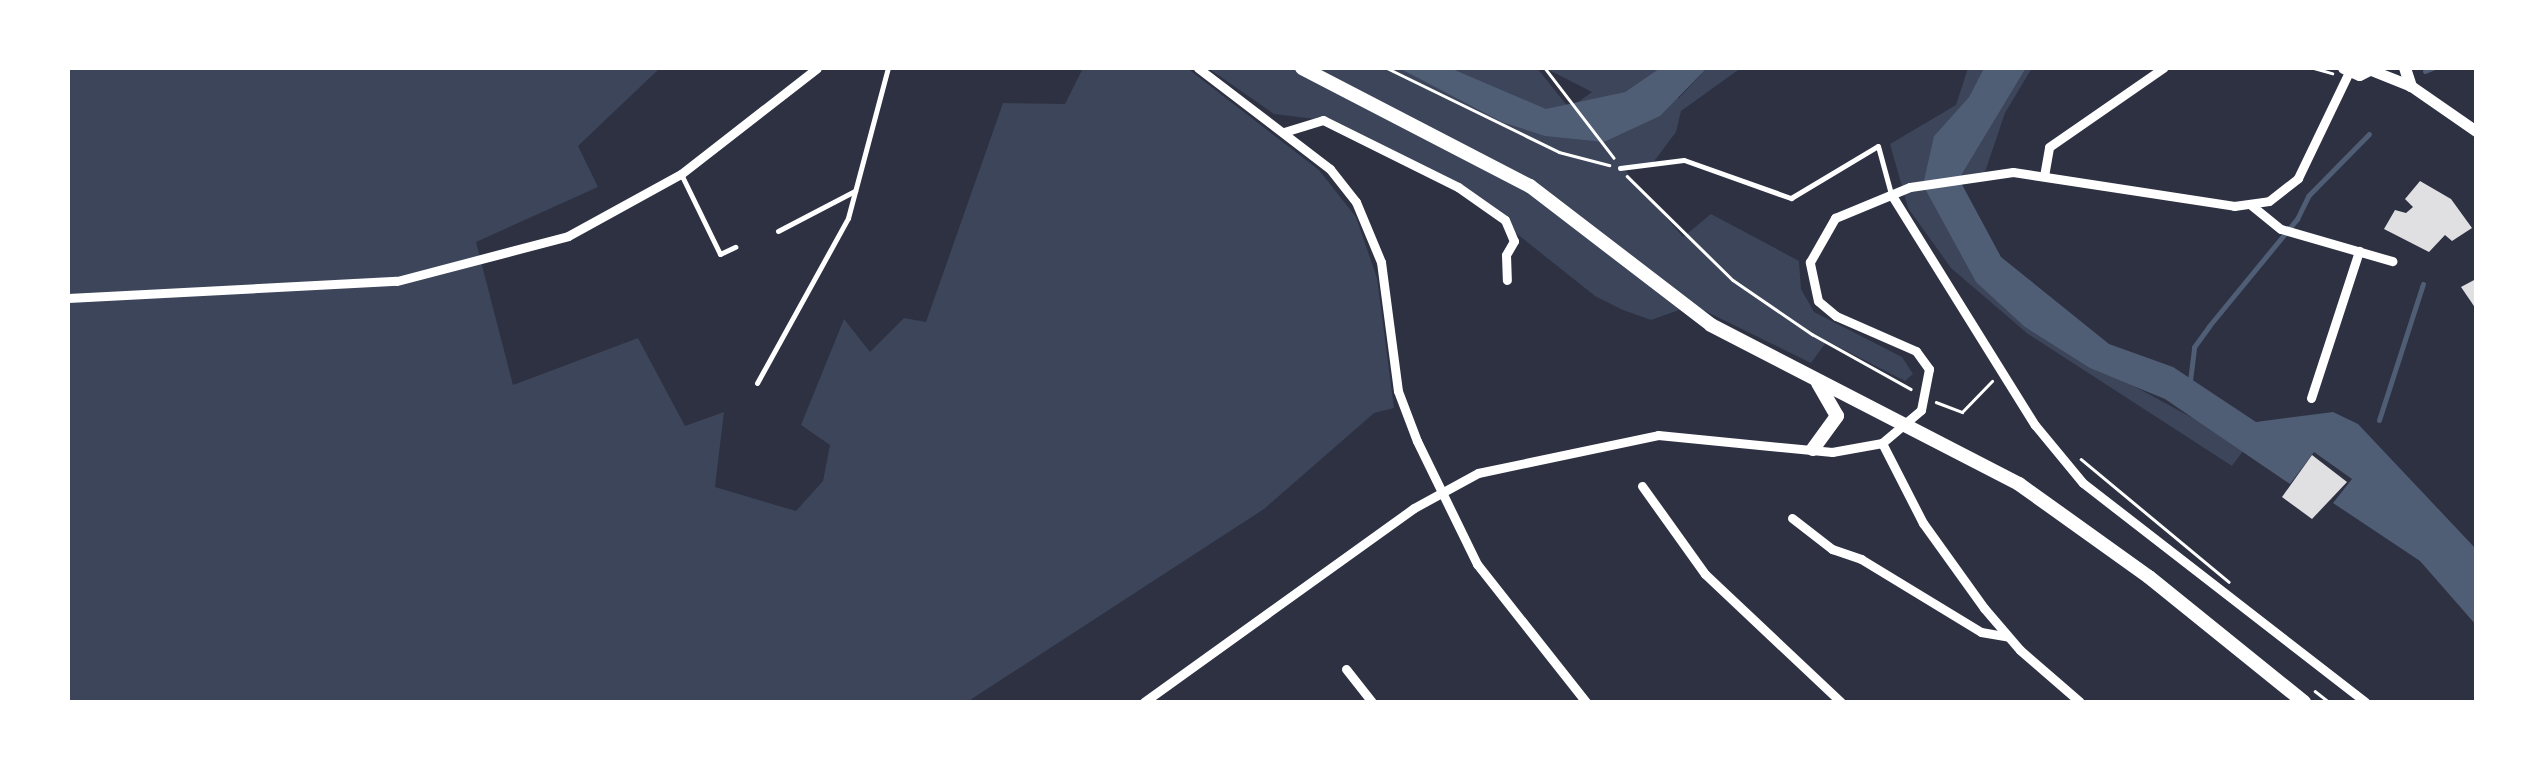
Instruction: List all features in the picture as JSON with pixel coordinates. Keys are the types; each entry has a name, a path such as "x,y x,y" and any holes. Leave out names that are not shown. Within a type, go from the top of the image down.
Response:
{"main road":[{"path":"1302,68 1530,186 1691,312 1903,421 2084,528 2304,702"},
{"path":"2405,68 2411,86"},
{"path":"2341,71 2372,69"},
{"path":"1813,449 1837,416 1815,379"}],"street":[{"path":"68,298 397,281 568,236 681,174 817,68"},
{"path":"1198,68 1338,178 1369,228 1381,262 1398,391 1477,564 1586,702"},
{"path":"2044,176 2049,147 2163,68"},
{"path":"2372,69 2411,86 2476,131"},
{"path":"2251,206 2298,178 2341,71"},
{"path":"1284,132 1323,120 1458,187 1504,220 1514,241 1506,255 1507,280"},
{"path":"1144,702 1443,488 1532,458 1658,435 1844,452 1882,443 1920,410 1931,379 1916,351 1827,310 1809,276 1812,253 1828,224 1910,187 1966,178 2044,176 2251,206 2280,229 2392,261"},
{"path":"1891,194 2002,373 2083,482 2225,588 2365,702"},
{"path":"2310,398 2359,250"},
{"path":"1882,443 1931,536 2008,637 2080,702"},
{"path":"1642,486 1705,574 1841,702"},
{"path":"1792,518 1832,549 1861,559 1995,640 2008,637"},
{"path":"1346,668 1372,702"}],"lane":[{"path":"757,383 857,190 888,68"},
{"path":"1620,168 1698,162 1791,198 1878,146 1891,194"},
{"path":"681,174 720,254 735,247"},
{"path":"778,231 857,190"}],"path":[{"path":"1386,68 1559,152 1620,168"},
{"path":"1545,68 1620,168 1733,280 1897,381"},
{"path":"2314,68 2341,71"},
{"path":"1954,412 1962,412 2002,373"},
{"path":"2076,456 2232,578 2225,588"}],"shaded area":[{"path":"68,68 660,68 578,146 598,187 476,242 513,385 638,338 685,426 724,412 715,487 796,511 823,481 830,445 801,425 844,319 870,352 904,318 926,322 1003,103 1065,104 1083,68 1187,68 1319,170 1356,217 1377,278 1394,408 1374,413 1264,509 967,702 68,702"},
{"path":"1208,68 1537,68 1569,108 1562,109 1679,98 1707,68 1741,68 1681,111 1676,132 1652,164 1623,168 1683,237 1711,214 1799,261 1801,289 1814,312 1902,357 1913,374 1905,381 1827,341 1811,363 1693,305 1651,320 1623,310 1595,296 1458,187 1323,120 1274,114"},
{"path":"1399,68 1450,68 1546,109 1625,92 1660,68 1707,68 1660,116 1604,142 1545,136 1502,122"},
{"path":"1545,68 1660,68 1625,92 1574,105 1592,92"},
{"path":"1968,68 1984,68 1969,97 1934,136 2025,327 2237,442 2243,451 2232,466 2028,334 1951,268 1908,208 1890,144 1956,105"},
{"path":"1984,68 2026,68 1959,179 2001,257 2109,344 2173,367 2256,422 2333,412 2358,424 2476,549 2476,625 2420,561 2333,503 2352,479 2314,452 2290,484 2165,399 2090,368 2025,327 1976,282 1923,185 1934,136 1969,97"},
{"path":"2026,68 2032,68 2005,113 1984,175 1959,179"}],"building":[{"path":"2420,181 2451,199 2472,228 2452,241 2445,235 2429,252 2384,229 2395,210 2406,213 2413,207 2405,199"},
{"path":"2476,279 2476,309 2461,287"},
{"path":"2312,455 2347,482 2312,519 2282,497"}],"waterway":[{"path":"2425,71 2432,68"},
{"path":"2190,381 2194,347 2209,326 2297,219 2308,196 2369,134"},
{"path":"2379,420 2423,284"}]}
